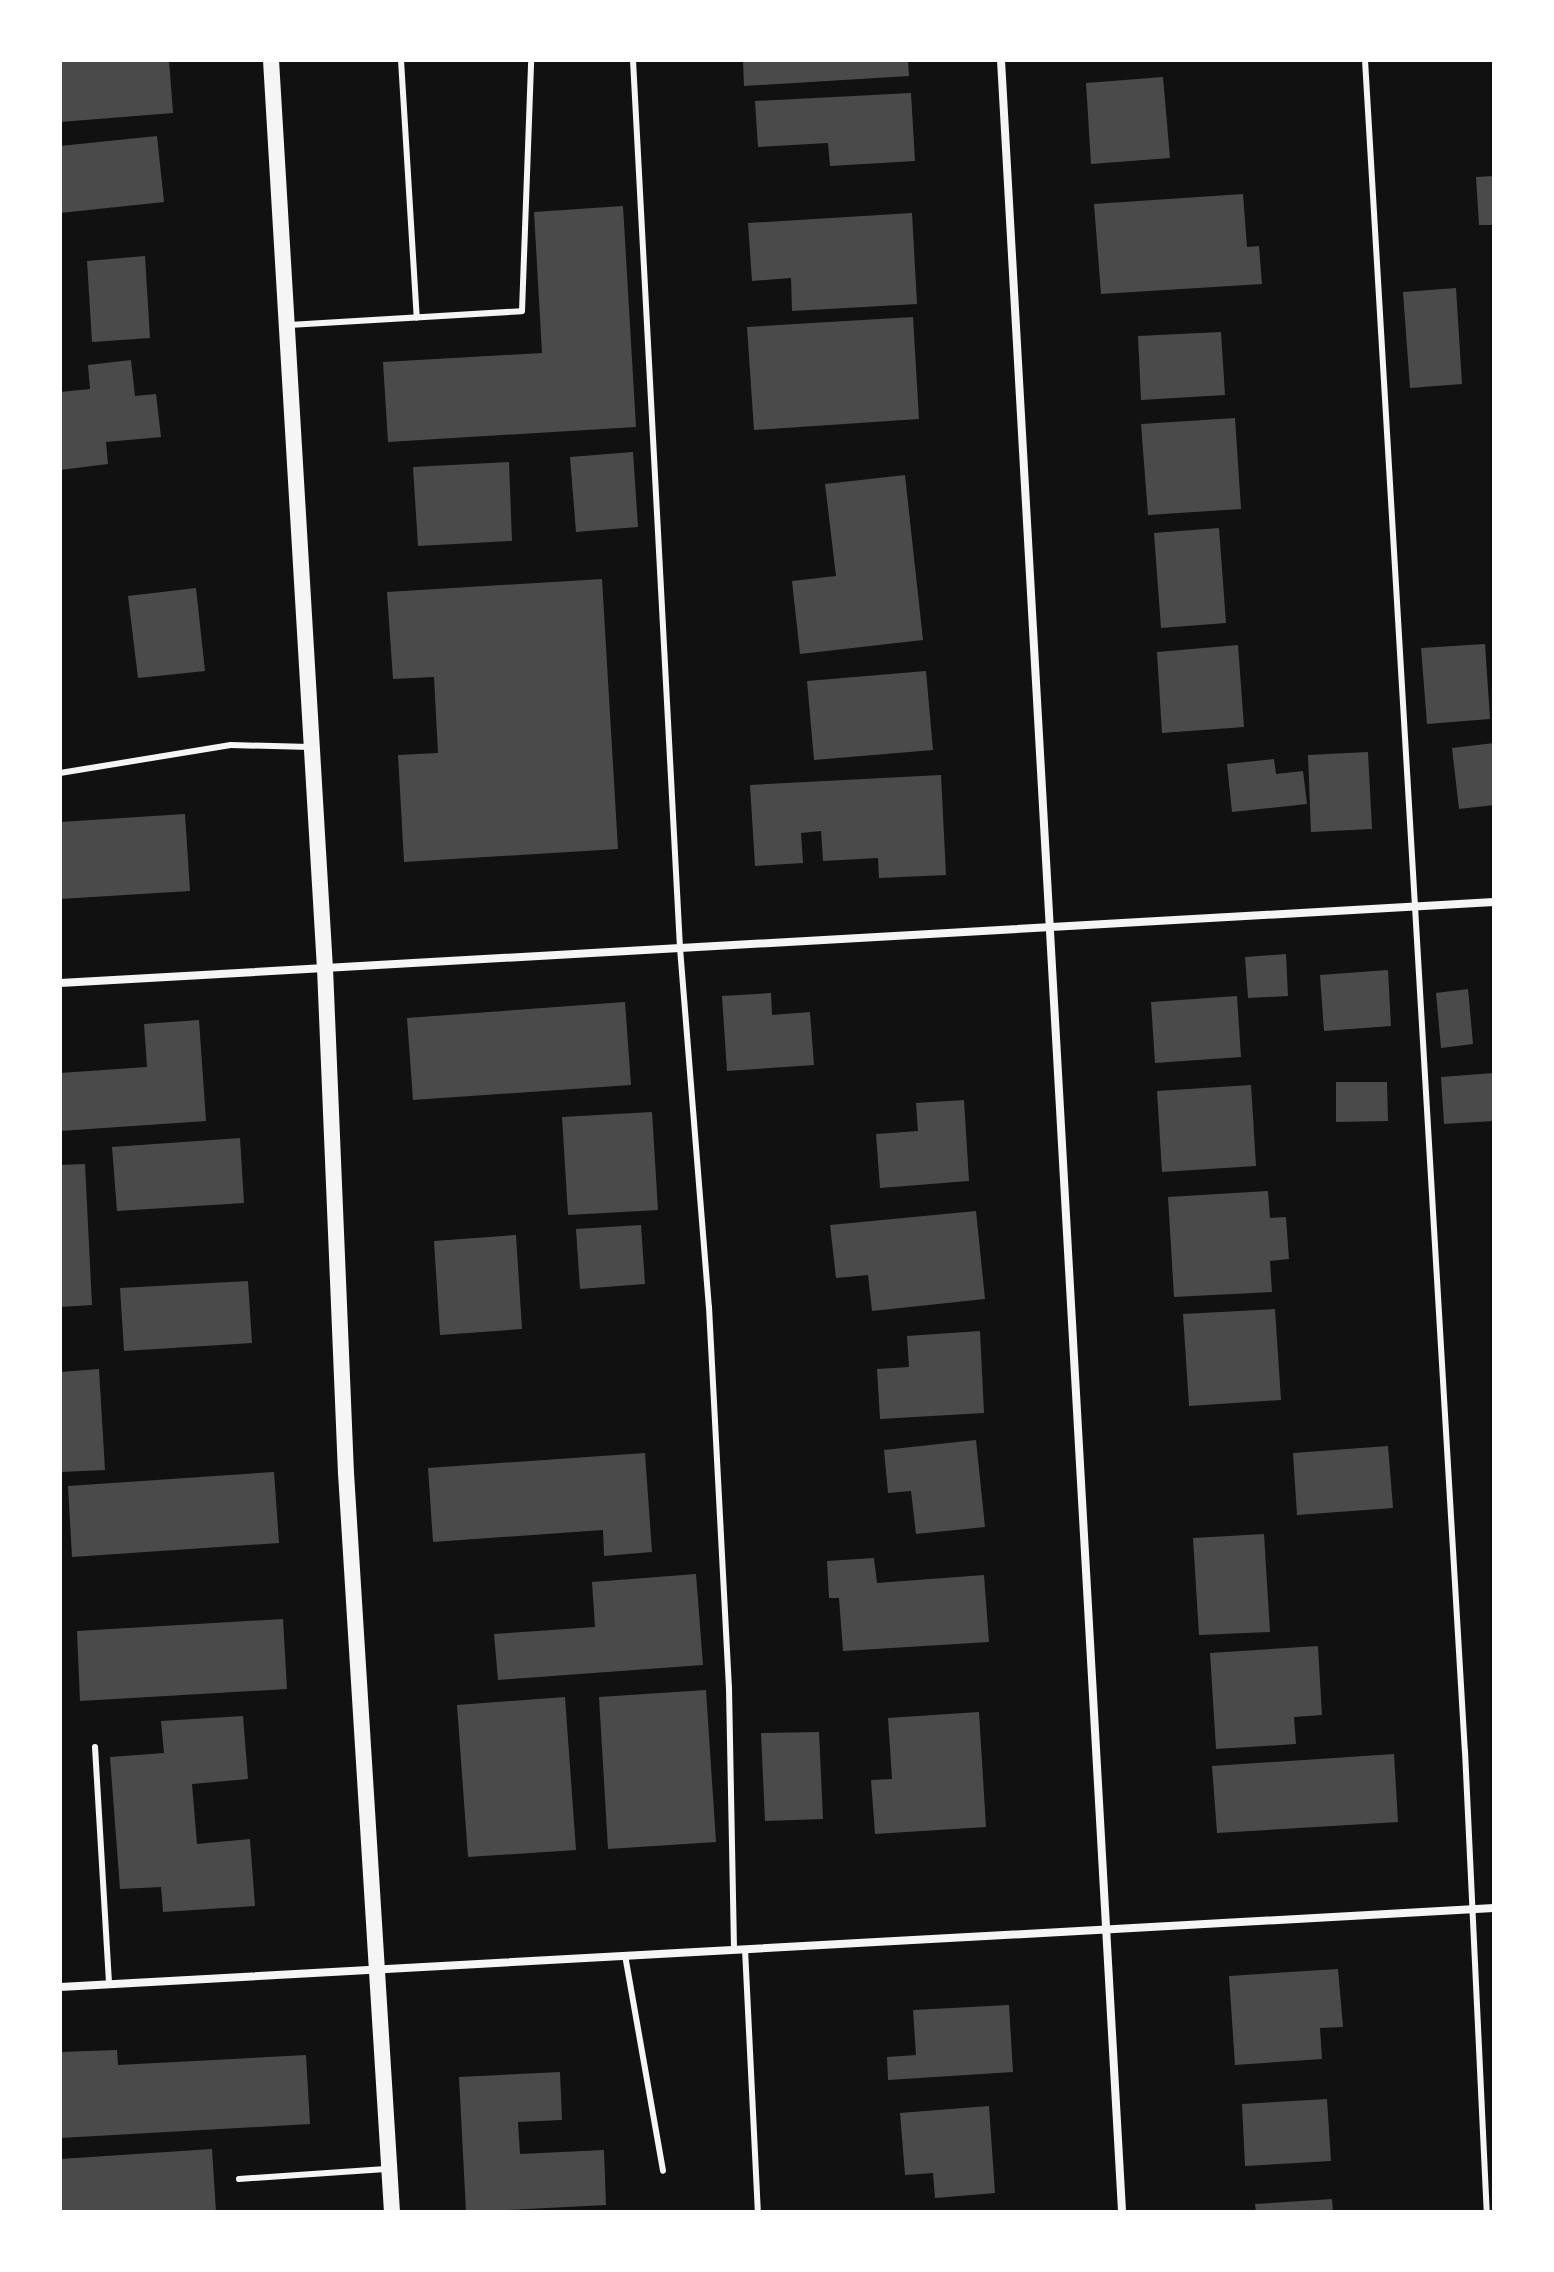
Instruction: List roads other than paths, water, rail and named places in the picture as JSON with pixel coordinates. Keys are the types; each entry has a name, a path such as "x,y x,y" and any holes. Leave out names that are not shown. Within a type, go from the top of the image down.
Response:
{"main road":[{"path":"271,60 325,968 346,1473 392,2212"}],"street":[{"path":"1001,60 1122,2212"},
{"path":"60,983 1494,902"},
{"path":"60,1987 1494,1908"}],"lane":[{"path":"401,60 417,318"},
{"path":"287,326 522,311 531,60"},
{"path":"633,60 680,948 710,1323 729,1688 734,1949"},
{"path":"1365,60 1487,2212"},
{"path":"60,773 231,745 312,747"},
{"path":"95,1747 109,1985"},
{"path":"745,1949 758,2212"},
{"path":"625,1955 663,2171"},
{"path":"239,2179 390,2169"}]}
